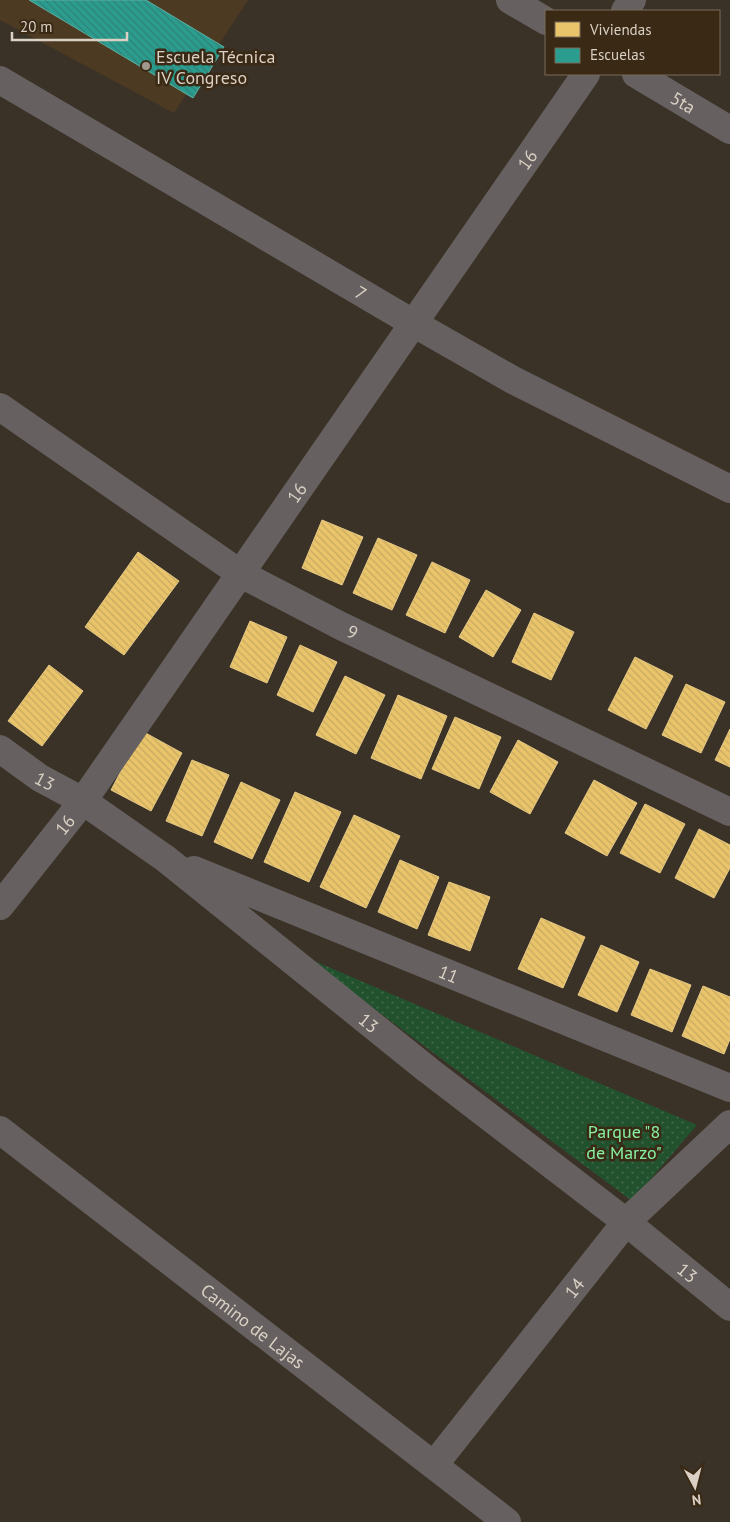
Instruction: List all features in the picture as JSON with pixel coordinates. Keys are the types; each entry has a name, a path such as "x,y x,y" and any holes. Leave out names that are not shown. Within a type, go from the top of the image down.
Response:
{"street":[{"path":"510,0 545,20"},
{"name":"16","path":"0,906 83,801 585,75"},
{"name":"5ta","path":"638,75 730,130"},
{"name":"7","path":"0,80 513,380 730,490"},
{"name":"9","path":"0,407 241,574 350,630 730,812"},
{"name":"13","path":"0,749 40,778 83,801 166,859 428,1070 626,1222 730,1307"},
{"name":"11","path":"166,859 730,1088"},
{"name":"14","path":"434,1465 626,1222 730,1124"},
{"name":"Camino de Lajas","path":"0,1130 507,1522"}],"shaded area":[{"name":"Escuela Técnica IV Congreso","path":"0,0 248,0 174,113 0,20"}],"green space":[{"name":"Parque \"8 de Marzo\"","path":"305,957 697,1125 632,1201"}],"building: Viviendas":[{"path":"322,520 363,537 342,585 302,568"},
{"path":"378,538 417,555 392,610 353,593"},
{"path":"138,552 179,581 124,655 85,627"},
{"path":"432,562 470,580 445,633 406,615"},
{"path":"486,590 521,610 493,657 459,637"},
{"path":"534,613 574,632 551,680 512,662"},
{"path":"250,621 287,637 267,683 230,667"},
{"path":"300,645 337,662 313,712 277,695"},
{"path":"635,657 673,676 646,729 608,710"},
{"path":"49,665 83,691 42,746 8,721"},
{"path":"345,676 385,695 356,754 316,735"},
{"path":"686,684 725,702 701,753 662,735"},
{"path":"398,695 447,716 421,779 371,758"},
{"path":"455,717 501,737 479,789 432,769"},
{"path":"730,729 730,767 715,760"},
{"path":"142,731 182,753 151,811 111,790"},
{"path":"518,740 558,762 530,814 490,792"},
{"path":"192,760 229,775 202,836 166,821"},
{"path":"594,780 637,803 607,856 565,833"},
{"path":"241,782 280,800 252,859 214,842"},
{"path":"295,792 341,812 309,882 264,862"},
{"path":"645,804 685,824 660,873 620,853"},
{"path":"354,815 400,836 366,908 320,887"},
{"path":"699,829 730,845 730,868 714,898 675,878"},
{"path":"400,860 439,877 417,929 378,912"},
{"path":"449,882 490,897 470,951 428,935"},
{"path":"541,918 585,937 563,988 518,969"},
{"path":"601,945 639,962 617,1012 578,995"},
{"path":"650,969 691,985 672,1032 631,1015"},
{"path":"703,986 730,997 730,1039 724,1054 682,1036"}],"building: Escuelas":[{"path":"29,0 146,0 224,47 193,98"}],"place":[{"name":"Escuela Técnica IV Congreso","path":"146,66"}]}
